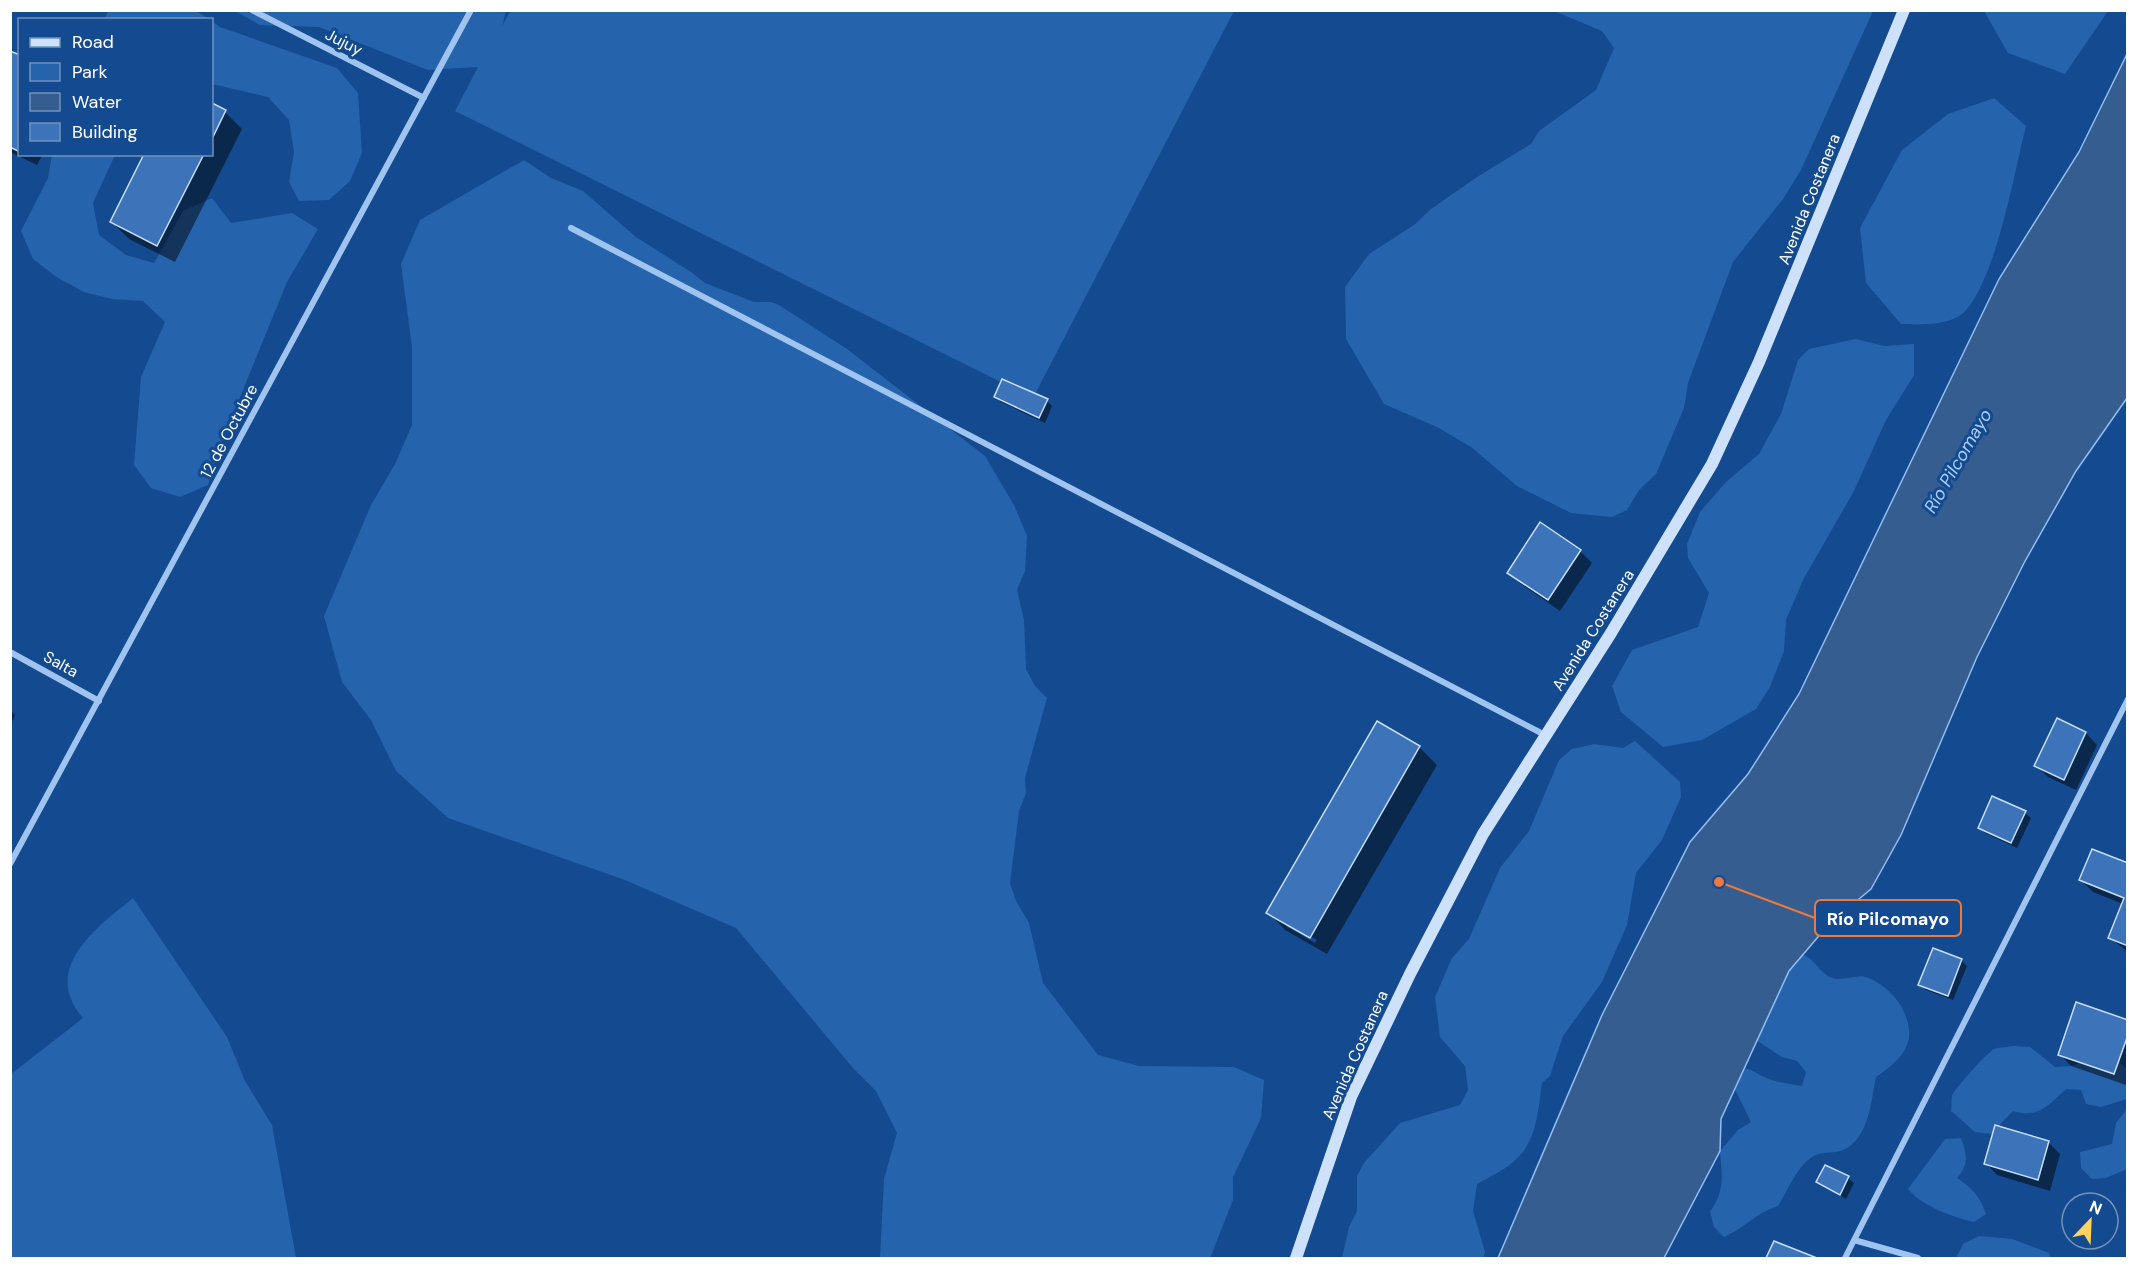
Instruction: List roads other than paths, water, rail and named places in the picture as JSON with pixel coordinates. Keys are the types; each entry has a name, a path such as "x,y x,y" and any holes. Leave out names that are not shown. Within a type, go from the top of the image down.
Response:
{"street":[{"name":"Jujuy","path":"252,10 424,98"},
{"name":"12 de Octubre","path":"10,864 471,10"},
{"name":"Avenida Costanera","path":"1296,1258 1356,1086 1410,974 1483,834 1611,633 1712,464 1764,351 1904,10"},
{"path":"571,228 1546,736"},
{"name":"Salta","path":"10,652 99,701"},
{"path":"1845,1258 2127,699"},
{"path":"1854,1240 1918,1258"}],"water":[{"path":"2127,54 2127,398 2076,471 2024,563 1977,657 1901,835 1871,889 1829,924 1789,971 1721,1119 1720,1151 1664,1258 1498,1258 1602,1015 1690,842 1748,774 1799,694 1999,279 2079,152"}],"place":[{"name":"Río Pilcomayo","path":"1719,882"}]}
